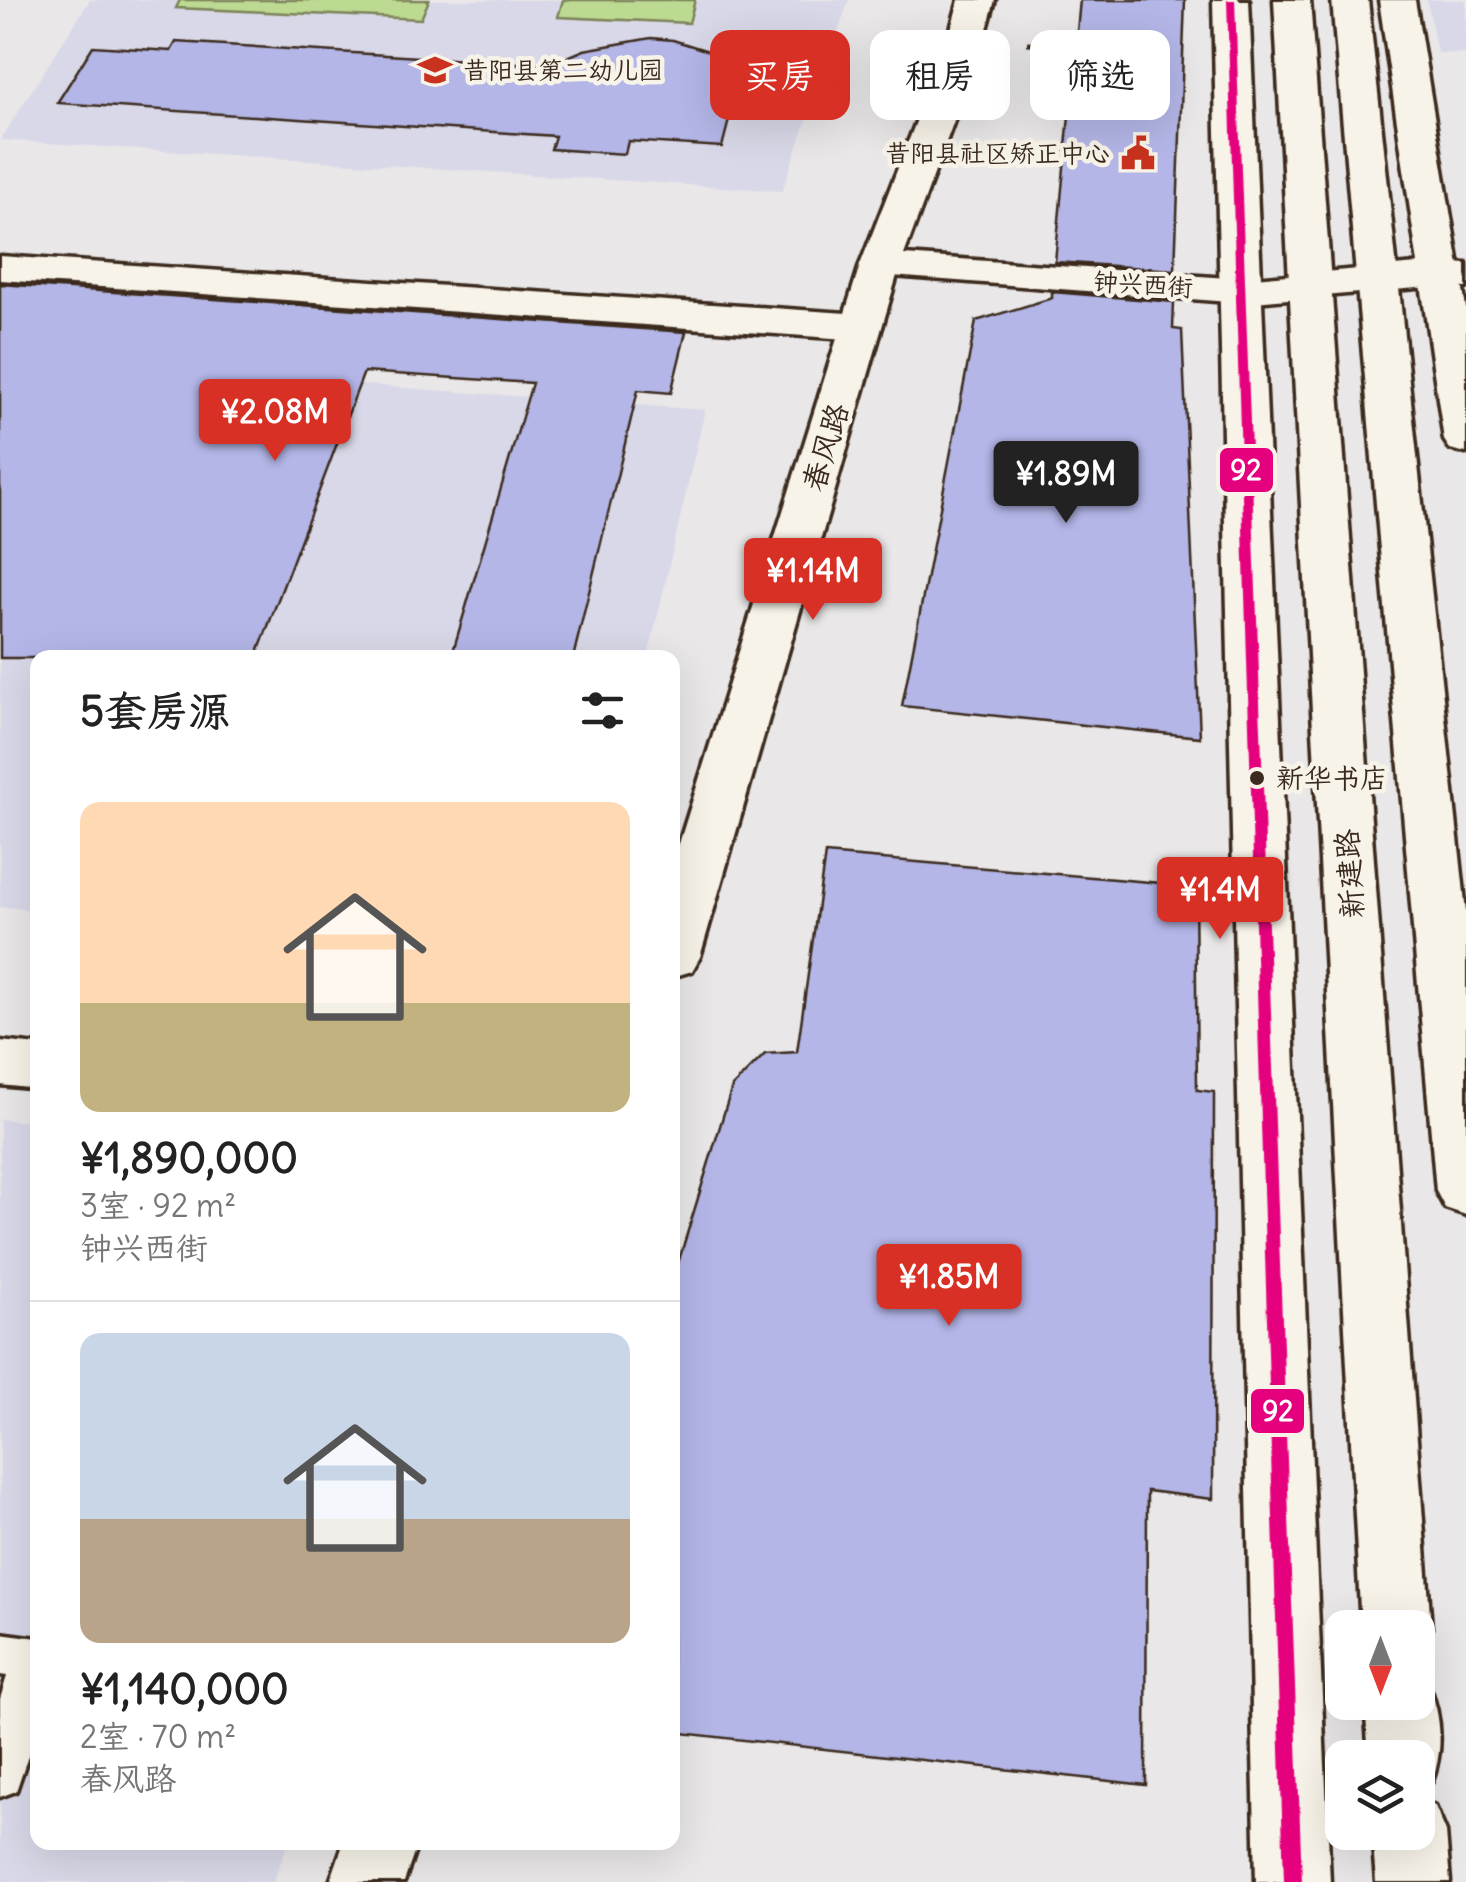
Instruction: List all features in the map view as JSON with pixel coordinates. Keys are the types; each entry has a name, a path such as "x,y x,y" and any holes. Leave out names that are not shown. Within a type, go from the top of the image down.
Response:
{"main road":[{"name":"春风路","path":"680,930 880,266 978,0"},
{"path":"1231,0 1293,1882"},
{"name":"新建路","path":"1292,0 1395,1610"},
{"path":"1350,0 1466,1191"},
{"path":"1396,0 1453,275 1466,440"},
{"name":"钟兴西街","path":"880,266 1242,291 1453,275"},
{"path":"0,268 861,327"},
{"path":"0,1063 30,1066"},
{"path":"367,1882 377,1850"},
{"path":"1411,1850 1412,1882"}],"lane":[{"path":"0,1654 30,1657"},
{"path":"0,1775 30,1675"}],"shaded area":[{"name":"昔阳县第二幼儿园","path":"90,0 849,0 838,30 710,30 710,120 807,120 782,191 0,140"},
{"path":"1427,0 1466,0 1466,54 1437,53"},
{"path":"0,358 705,410 650,650 30,650 30,909 0,907"},
{"path":"0,1119 30,1122 30,1850 285,1850 273,1882 0,1882"}],"green space":[{"path":"180,0 429,0 421,19 176,8"},
{"path":"563,0 695,0 689,23 558,17"}],"building":[{"path":"1080,0 1185,0 1175,270 1055,262 1069,120 1170,120 1170,30 1077,30"},
{"path":"651,38 710,51 710,120 729,120 722,147 628,141 625,154 551,149 555,136 57,103 93,46 171,51 176,42 549,65 584,50"},
{"path":"0,284 686,332 671,393 638,390 575,650 453,650 532,383 364,372 259,650 30,650 30,658 0,658"},
{"path":"1052,292 1174,302 1173,329 1182,330 1200,737 902,706 976,321 1052,298"},
{"path":"825,854 1195,886 1197,1090 1214,1092 1213,1499 1147,1491 1146,1785 680,1733 680,1257 732,1087 765,1054 797,1052"}],"transit line":[{"name":"92","path":"1231,0 1293,1882"}],"place":[{"name":"昔阳县第二幼儿园","path":"435,70"},
{"name":"昔阳县社区矫正中心","path":"1138,153"},
{"name":"新华书店","path":"1257,778"}]}
